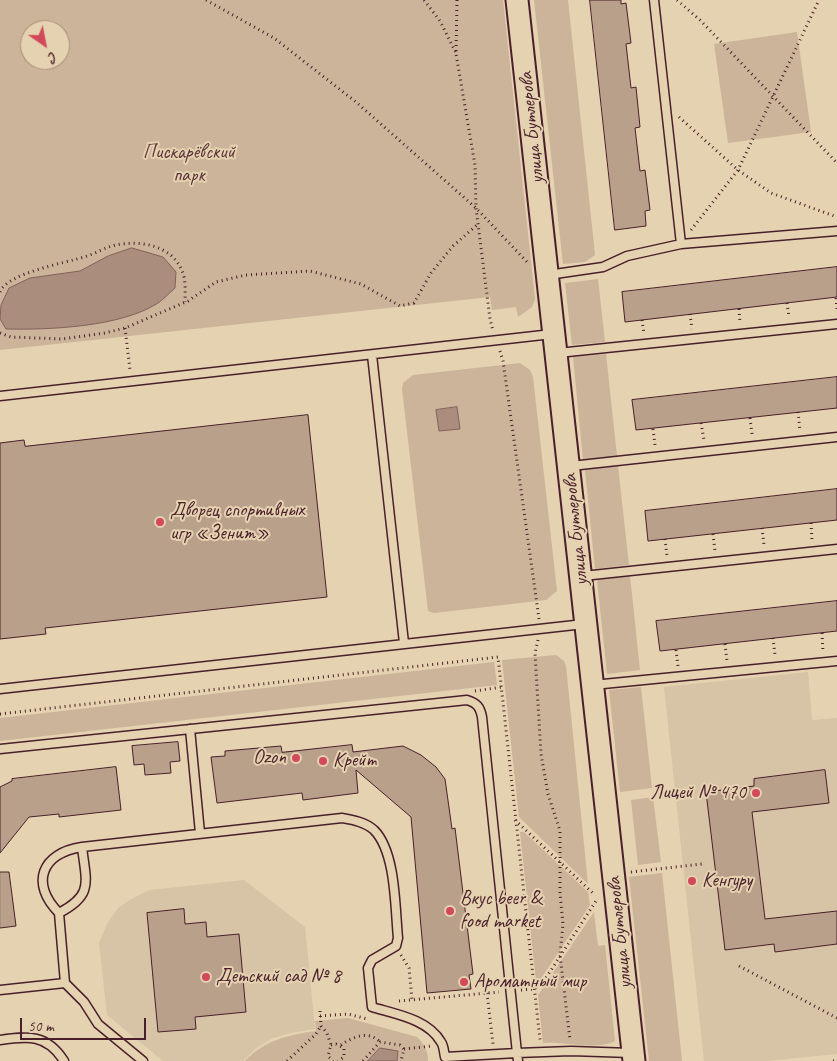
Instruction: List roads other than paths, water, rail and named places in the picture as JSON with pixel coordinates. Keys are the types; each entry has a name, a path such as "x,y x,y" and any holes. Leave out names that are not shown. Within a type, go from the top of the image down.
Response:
{"street":[{"name":"улица Бутлерова","path":"518,0 633,1057"}],"lane":[{"path":"654,0 681,244"},
{"path":"548,275 603,267 627,256 681,244 837,231"},
{"path":"0,396 372,356 837,324"},
{"path":"372,356 404,643"},
{"path":"569,466 837,437"},
{"path":"581,576 837,549"},
{"path":"0,689 586,624"},
{"path":"593,685 837,661"},
{"path":"0,749 467,700 475,703 480,709 482,716 518,1057"},
{"path":"190,728 200,833"},
{"path":"143,1061 98,1024 84,1002 64,983 60,913 50,904 45,894 43,876 47,864 56,855 69,849 342,818 358,821 373,830 383,843 389,858 398,938 396,946 372,960 368,968 372,1007 413,1020 427,1028 442,1042 444,1059 494,1054 518,1057 541,1051 571,1050 633,1057"},
{"path":"60,913 74,906 82,897 86,885 82,848"},
{"path":"0,990 64,983"},
{"path":"0,1040 24,1037 40,1039 52,1047 64,1061"}],"place":[{"name":"Дворец спортивных игр «Зенит»","path":"160,522"},
{"name":"Ozon","path":"296,758"},
{"name":"Крейт","path":"323,761"},
{"name":"Лицей № 470","path":"756,793"},
{"name":"Кенгуру","path":"692,881"},
{"name":"Вкус beer & food market","path":"450,911"},
{"name":"Детский сад № 8","path":"206,977"},
{"name":"Ароматный мир","path":"464,982"}],"park label":[{"name":"Пискарёвский парк","path":"189,164"}]}
